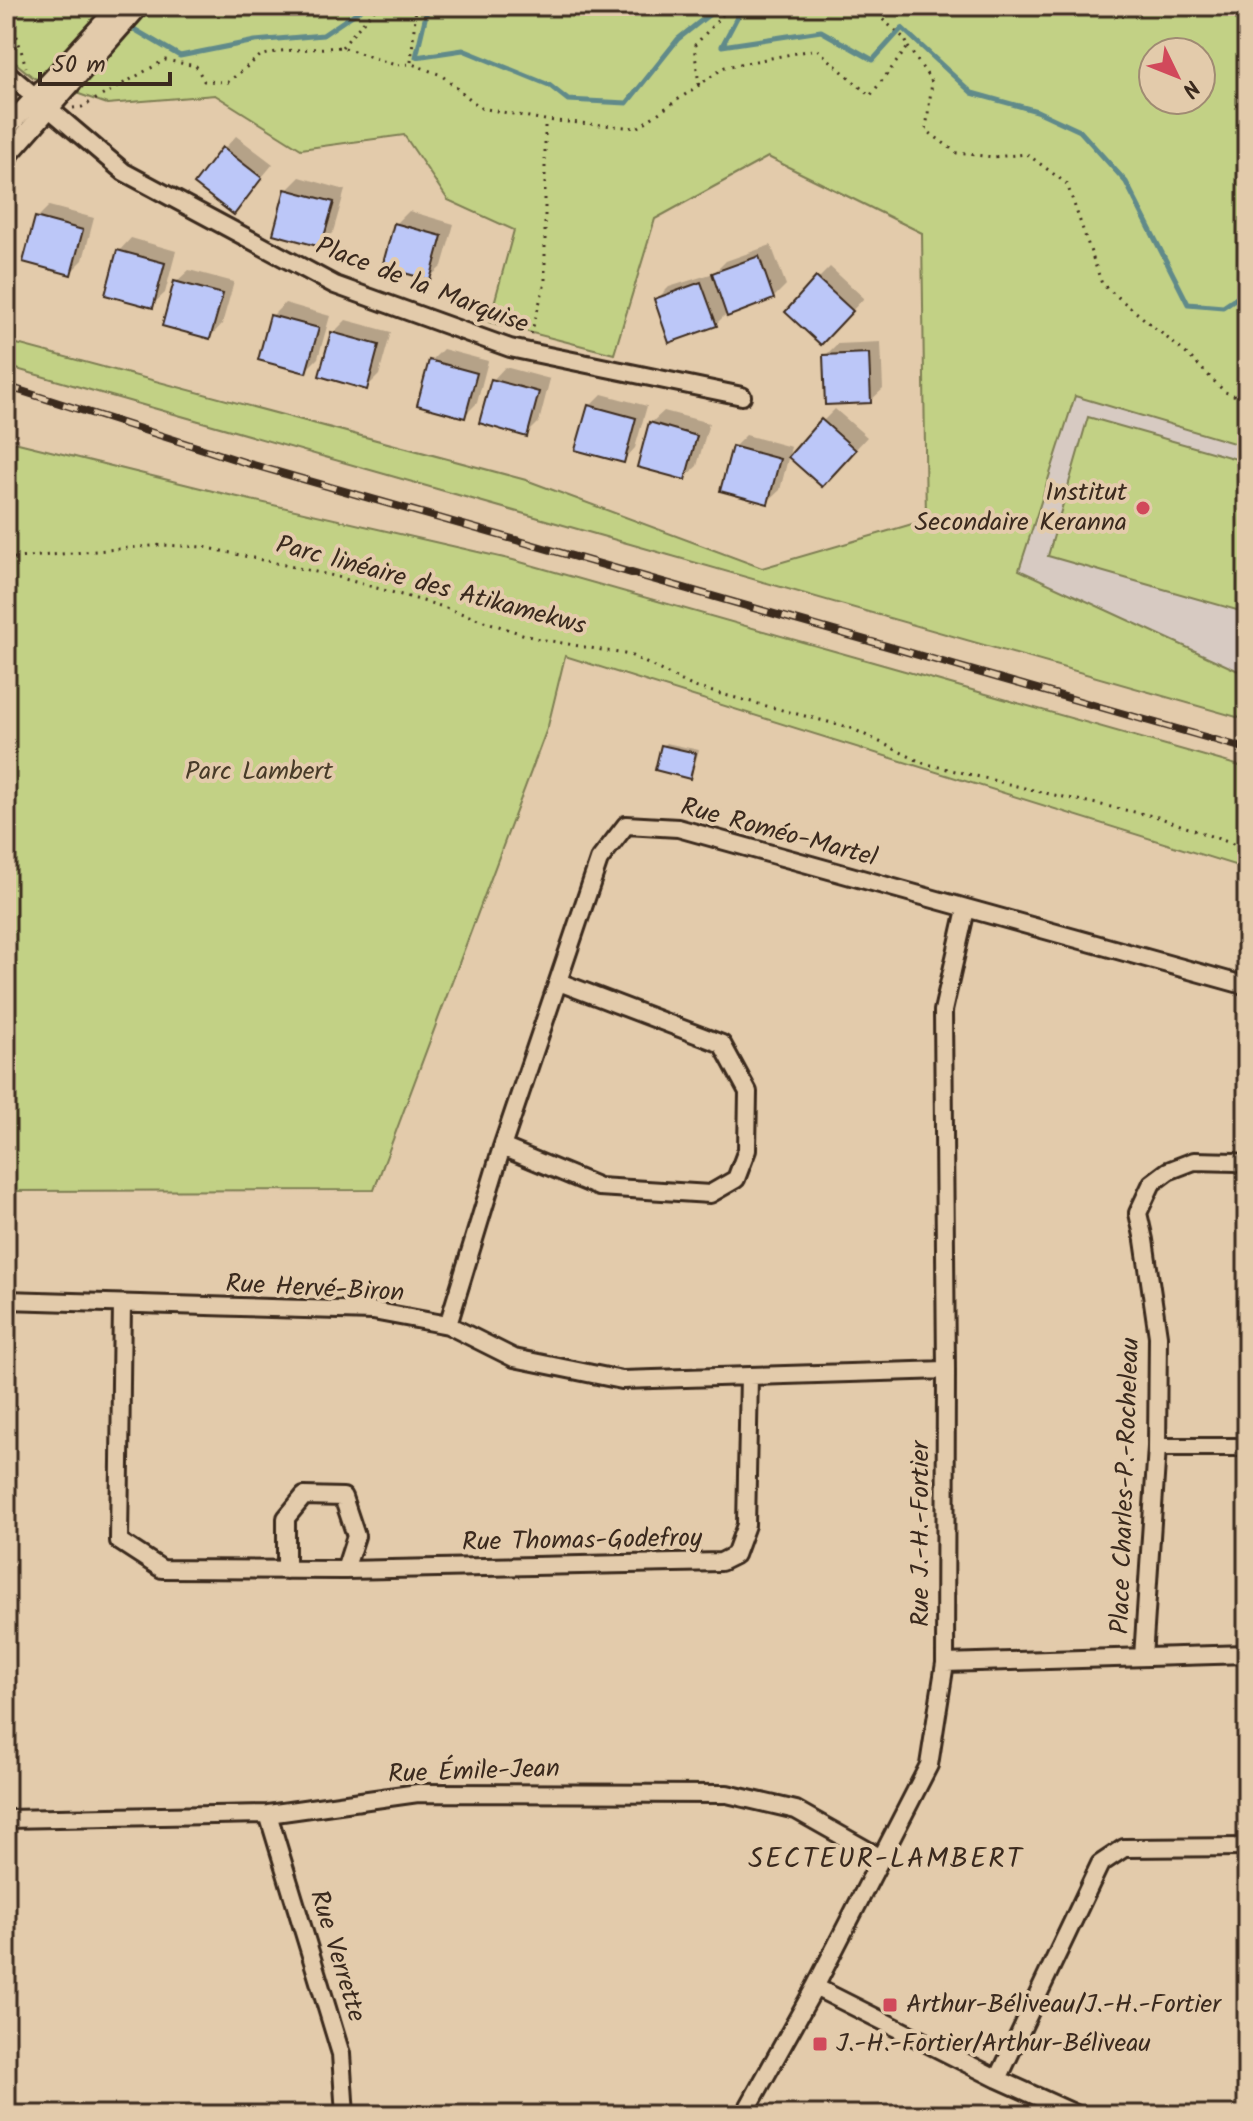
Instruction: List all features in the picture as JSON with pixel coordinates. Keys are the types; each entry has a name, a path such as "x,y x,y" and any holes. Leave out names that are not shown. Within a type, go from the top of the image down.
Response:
{"street":[{"path":"6,157 41,103 119,6"},
{"path":"6,129 41,103 139,6"},
{"name":"Place de la Marquise","path":"6,72 124,172 335,285 510,348 742,396"},
{"name":"Rue Roméo-Martel","path":"448,1325 502,1147 599,860 626,825 678,828 1247,986"},
{"name":"Rue J.-H.-Fortier","path":"744,2115 815,1987 929,1765 945,1663 943,1011 966,909"},
{"path":"502,1147 599,1187 710,1194 736,1179 747,1150 748,1092 722,1044 559,982"},
{"name":"Place Charles-P.-Rocheleau","path":"1143,1657 1157,1447 1158,1336 1138,1213 1152,1183 1168,1171 1194,1161 1247,1165"},
{"name":"Rue Hervé-Biron","path":"6,1300 373,1311 448,1325 514,1358 622,1380 946,1370"},
{"name":"Rue Thomas-Godefroy","path":"122,1304 119,1541 162,1569 345,1570 721,1562 735,1555 746,1525 749,1377"},
{"path":"1157,1447 1247,1447"},
{"path":"286,1570 286,1518 304,1496 343,1497 356,1536 345,1570"},
{"path":"945,1663 1247,1654"},
{"name":"Rue Émile-Jean","path":"6,1819 268,1814 418,1793 727,1794 796,1810 881,1858"},
{"name":"Rue Verrette","path":"268,1814 341,2054 345,2115"},
{"path":"998,2079 1100,1864 1124,1848 1247,1847"},
{"path":"815,1987 998,2079 1078,2115"}],"path":[{"path":"342,47 377,6"},
{"path":"412,64 416,6"},
{"path":"890,6 881,18 905,39 932,82 926,130 957,153 993,157 1027,154 1067,184 1102,284 1189,356 1225,392 1247,400"},
{"path":"699,85 694,46 729,8"},
{"path":"6,15 13,23 26,67"},
{"path":"41,103 82,107 165,60 196,66 204,81 228,82 260,56 280,51 342,47 395,65 412,64 441,75 481,108 545,120 637,128 725,67 817,49 870,96 908,47"},
{"path":"526,351 545,283 545,120"},
{"name":"Parc linéaire des Atikamekws","path":"6,559 176,546 204,547 319,573 437,605 534,638 630,655 694,687 851,728 923,763 1158,817 1247,849"}],"shaded area":[{"name":"Institut Secondaire Keranna","path":"1075,396 1247,447 1247,675 1019,570"}],"green space":[{"path":"6,6 1247,6 1247,447 1075,396 1019,570 1247,675 1247,720 6,366 6,341 526,480 762,568 926,520 922,233 768,157 655,219 614,354 489,322 514,230 448,200 404,135 301,149 215,95 107,104 34,78 6,55"},
{"name":"Institut Secondaire Keranna","path":"1088,417 1247,462 1247,613 1048,556"},
{"name":"Parc Lambert","path":"6,440 513,560 1247,768 1247,869 565,656 548,726 374,1190 6,1191"}],"building":[{"path":"222,147 262,178 234,215 194,184"},
{"path":"285,189 334,202 321,247 273,234"},
{"path":"35,217 83,230 71,275 23,262"},
{"path":"394,223 442,236 430,280 382,267"},
{"path":"117,250 165,263 153,308 105,295"},
{"path":"759,256 774,299 727,317 712,273"},
{"path":"816,277 853,311 821,345 785,312"},
{"path":"174,281 223,294 210,339 162,326"},
{"path":"701,282 717,326 669,343 654,299"},
{"path":"270,315 319,328 306,373 258,360"},
{"path":"331,332 379,345 367,390 319,376"},
{"path":"869,353 871,403 825,405 823,355"},
{"path":"429,360 477,373 465,418 417,405"},
{"path":"491,379 539,392 527,437 479,423"},
{"path":"588,405 636,418 624,463 575,450"},
{"path":"821,419 856,450 822,487 788,457"},
{"path":"649,422 697,436 685,480 637,467"},
{"path":"732,446 780,459 768,504 720,491"},
{"path":"661,745 696,753 690,779 655,770"}],"waterway":[{"path":"127,25 180,56 255,41 323,35 366,6"},
{"path":"428,6 416,57 463,50 549,85 568,100 627,103 678,39 720,6"},
{"path":"743,6 722,46 821,31 873,60 902,28 972,93 1037,111 1080,131 1126,182 1188,304 1223,307 1247,291"}],"railway":[{"path":"6,386 250,464 1247,749"}],"place":[{"name":"Institut Secondaire Keranna","path":"1143,508"},
{"name":"Arthur-Béliveau/J.-H.-Fortier","path":"890,2005"},
{"name":"J.-H.-Fortier/Arthur-Béliveau","path":"820,2044"}],"district":[{"name":"SECTEUR-LAMBERT","path":"886,1859"}]}
